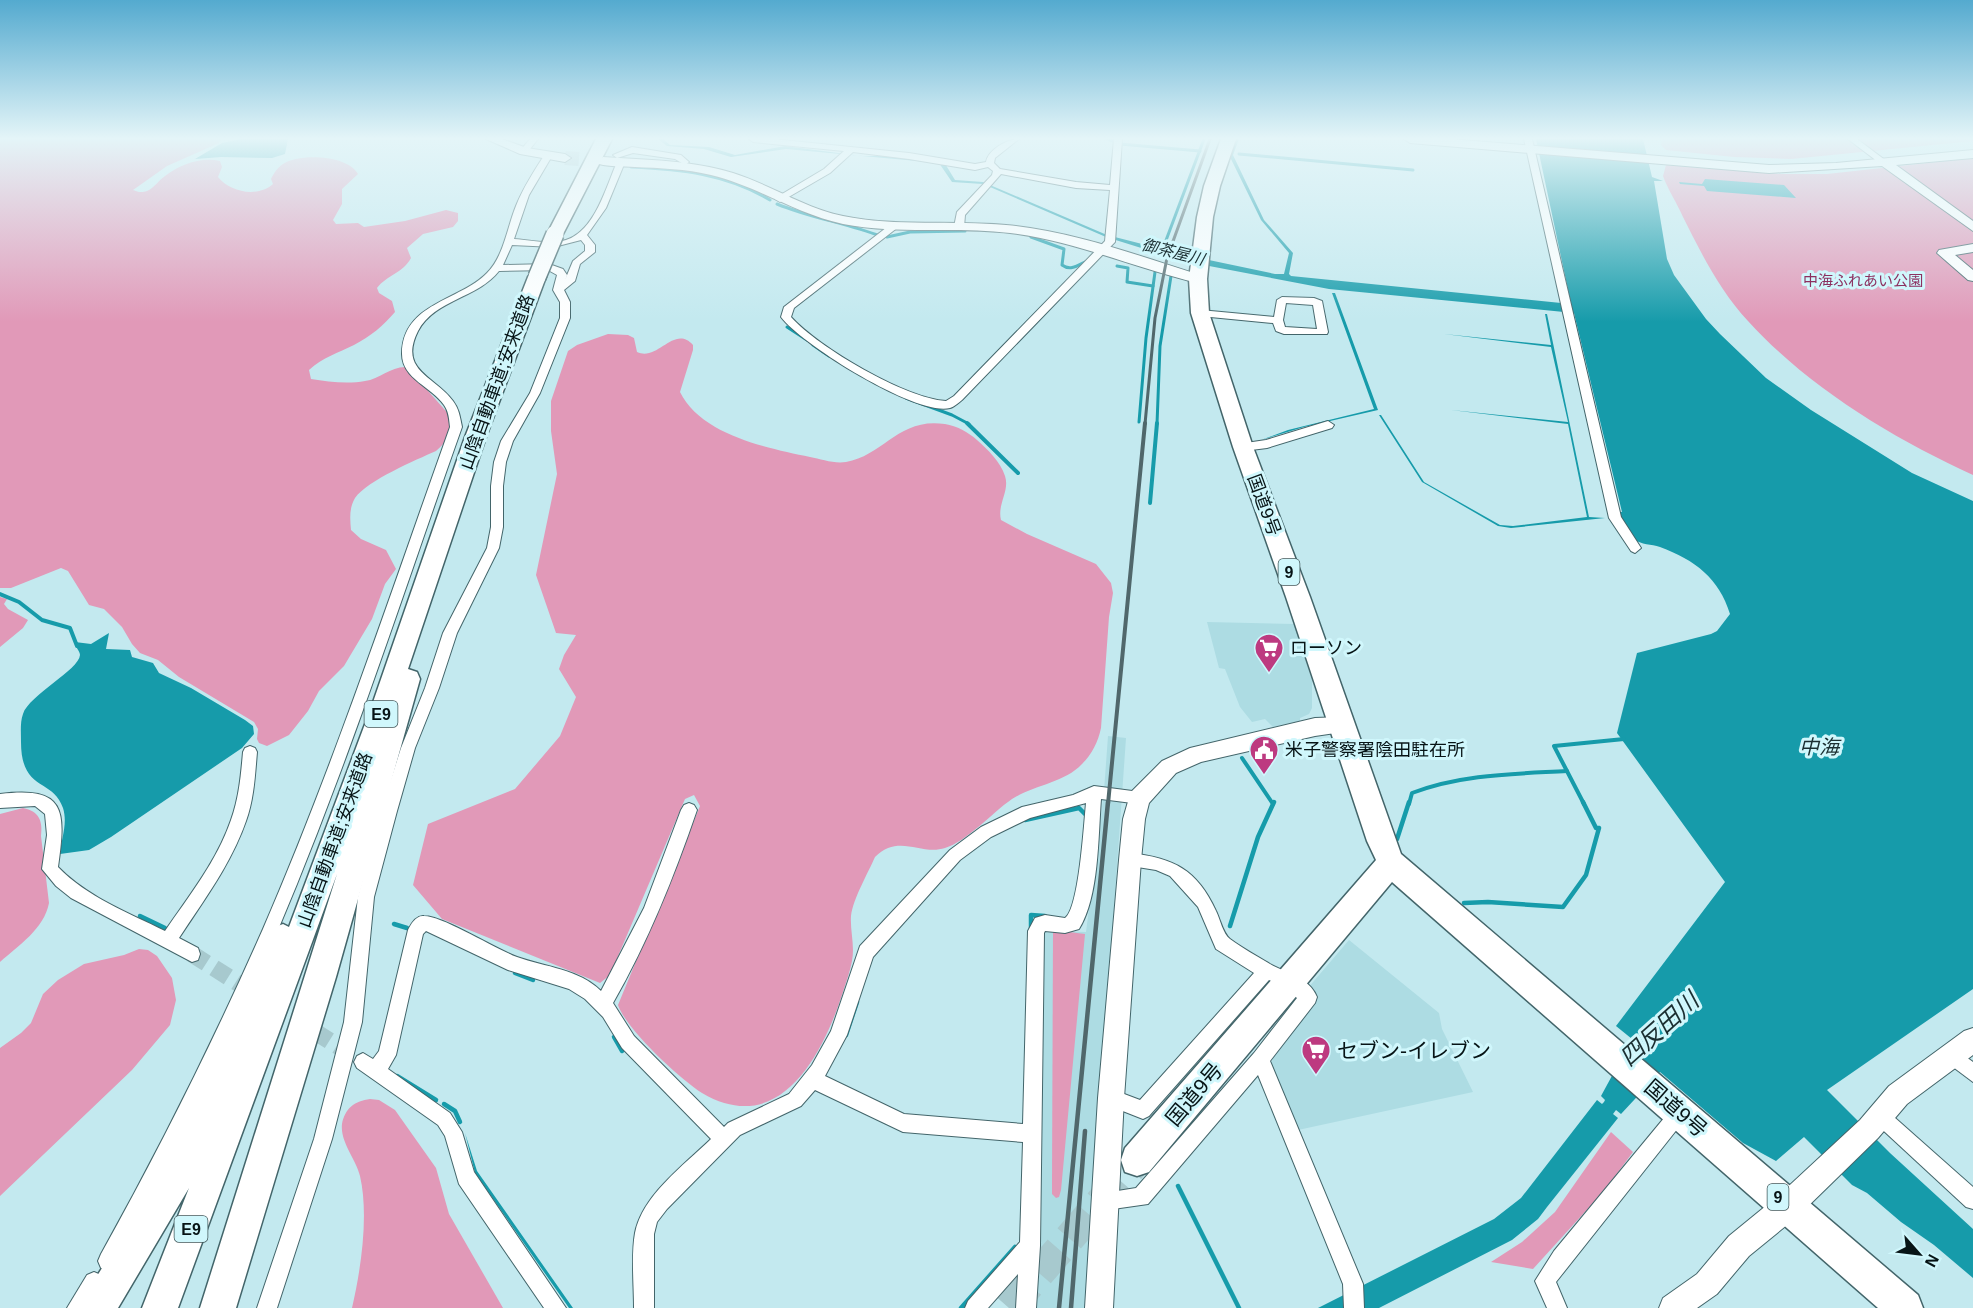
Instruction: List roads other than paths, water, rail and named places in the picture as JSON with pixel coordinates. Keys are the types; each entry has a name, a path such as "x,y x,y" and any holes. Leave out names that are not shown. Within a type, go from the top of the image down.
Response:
{"highway":[{"name":"山陰自動車道;安来道路","path":"160,1308 296,948 442,539 484,412 548,283 555,234 573,200"},
{"name":"国道9号","path":"1210,200 1199,266 1200,313 1243,447 1381,841 1391,863 1905,1308"},
{"path":"218,1308 387,757 442,539"},
{"path":"98,1308 123,1271 196,1142 273,964 393,664 411,626"},
{"name":"国道9号","path":"1137,1161 1278,975 1391,863"}],"street":[{"path":"77,1308 106,1263 150,1185 228,1026 271,928 330,781 456,427 456,414 449,401 410,367 407,355 412,333 417,324 438,305 481,283 496,268 524,200"},
{"path":"507,242 565,243 582,236 599,210 602,200"},
{"path":"783,200 831,217 894,226 959,227 1108,242 1199,266"},
{"path":"959,227 960,214 973,200"},
{"path":"894,226 789,307 786,317 799,331 865,373 926,403 942,407 958,398 1108,242 1113,200"},
{"path":"1542,200 1607,473 1615,518 1635,548"},
{"path":"1936,200 1973,227"},
{"path":"548,283 570,281 576,263 590,252 590,245 582,236"},
{"path":"1973,248 1944,252 1973,277"},
{"path":"496,268 557,269 562,275 548,283"},
{"path":"267,1308 323,1139 353,1022 366,897 389,811 408,748 432,688 450,633 492,548 497,527 496,486 500,462 507,441 535,393 565,318 565,302 548,283"},
{"path":"1282,300 1314,301 1318,303 1323,332 1284,331 1280,329 1278,320 1282,300"},
{"path":"1200,313 1278,320"},
{"path":"1243,447 1267,444 1328,425"},
{"path":"1099,1308 1111,1098 1130,860 1134,819 1140,798 1169,767 1197,754 1315,727 1342,725"},
{"path":"169,940 226,849 238,820 247,786 250,752"},
{"path":"644,1308 645,1226 660,1203 744,1123 772,1113 795,1100 812,1079 838,1035 866,952 955,855 986,832 1027,812 1074,801 1094,792 1140,798"},
{"path":"1026,1308 1030,1246 1036,931 1041,923 1066,925 1078,918 1083,898 1094,792"},
{"path":"0,801 23,797 38,798 53,812 55,823 50,869 58,881 192,954"},
{"path":"603,1004 641,932 675,851 688,810"},
{"path":"1106,1201 1141,1197 1260,1059 1309,997 1278,975 1222,943 1204,902 1176,871 1157,863 1130,860"},
{"path":"556,1308 466,1177 453,1132 444,1119 369,1067 387,1055 419,924 434,926 514,964 573,982 591,993 603,1004 628,1042 724,1140"},
{"path":"1111,1098 1143,1110 1278,975"},
{"path":"1673,1308 1707,1284 1739,1246 1788,1206 1827,1169 1898,1095 1973,1040"},
{"path":"1951,1055 1973,1073"},
{"path":"1260,1059 1353,1284 1354,1308"},
{"path":"812,1079 903,1123 1031,1134"},
{"path":"1557,1308 1545,1281 1561,1258 1680,1112"},
{"path":"1874,1122 1973,1200"},
{"path":"975,1308 1030,1246"}],"water":[{"name":"中海","path":"1020,200 1025,200 1107,235 1185,255 1284,274 1289,253 1261,220 1251,200 1254,200 1264,220 1293,253 1289,274 1291,276 1571,304 1549,200 1657,200 1667,259 1674,275 1706,319 1766,378 1811,410 1912,473 1973,501 1973,989 1827,1090 1890,1153 1973,1229 1973,1278 1867,1193 1852,1185 1804,1137 1776,1161 1743,1143 1660,1072 1621,1114 1616,1110 1613,1114 1618,1118 1538,1219 1512,1240 1379,1308 1318,1308 1494,1219 1521,1198 1597,1100 1602,1104 1604,1102 1601,1096 1632,1039 1616,1026 1725,882 1617,733 1637,653 1711,634 1717,631 1730,614 1712,580 1695,564 1673,552 1633,539 1620,520 1617,512 1622,512 1574,313 1329,289 1183,261 1106,237"},
{"path":"1332,293 1335,293 1378,410 1304,427 1261,440 1288,430 1374,409"},
{"path":"1545,314 1547,314 1589,517 1605,518 1511,528 1498,526 1422,482 1379,415 1424,482 1500,525 1513,526 1587,517 1568,424 1451,410 1568,422 1551,347 1444,334 1551,345"},
{"path":"109,633 106,649 130,650 132,657 153,663 159,673 191,688 245,720 253,726 254,734 242,748 111,837 89,850 60,854 65,826 63,808 52,792 32,777 26,769 22,758 22,717 34,699 78,661 80,655 75,642 91,644"},
{"path":"465,1133 477,1171 573,1308 569,1308 475,1173"}],"waterway":[{"name":"御茶屋川","path":"1162,251 1181,200"},
{"path":"777,204 880,236"},
{"path":"887,237 910,232 965,231"},
{"path":"1031,237 1064,249 1062,265 1065,267 1074,267 1085,262"},
{"path":"1117,266 1128,268 1127,282 1153,286"},
{"path":"1139,422 1146,338 1155,272"},
{"path":"1157,424 1160,346 1171,276"},
{"path":"787,327 807,340"},
{"path":"813,345 829,356"},
{"path":"906,398 952,415 969,424"},
{"path":"967,423 1018,473"},
{"path":"1150,503 1157,423"},
{"path":"0,594 19,602 42,620 70,628 77,646"},
{"path":"1567,771 1554,746 1624,739"},
{"path":"1242,758 1273,804"},
{"path":"1409,804 1412,793 1469,778 1567,771"},
{"path":"1567,771 1584,804"},
{"path":"1230,926 1258,837 1274,802"},
{"path":"1397,839 1409,802"},
{"path":"1464,903 1488,902 1563,907 1586,875 1599,828 1596,828 1584,804"},
{"path":"1025,820 1079,808 1087,816"},
{"path":"1031,929 1031,915 1045,916"},
{"path":"140,916 165,928"},
{"path":"394,924 407,928"},
{"path":"515,973 533,980"},
{"path":"846,1035 857,1002"},
{"path":"614,1037 622,1051"},
{"path":"397,1076 436,1100"},
{"path":"444,1104 455,1111 460,1122"},
{"path":"1178,1186 1239,1308"},
{"path":"961,1308 1015,1247"}],"tunnel":[{"path":"192,954 252,992"},
{"path":"271,1004 363,1062"},
{"path":"1009,1308 1137,1160"}],"railway":[{"path":"1145,424 1155,318 1167,258 1188,200"},
{"path":"1108,804 1145,423"},
{"path":"1059,1308 1108,802"},
{"path":"1071,1308 1085,1131"}],"place":[{"name":"ローソン","path":"1269,674"},
{"name":"米子警察署陰田駐在所","path":"1264,776"},
{"name":"セブン-イレブン","path":"1316,1076"}],"park label":[{"name":"中海ふれあい公園","path":"1863,280"}],"water label":[{"name":"四反田川","path":"1659,1029"}]}
